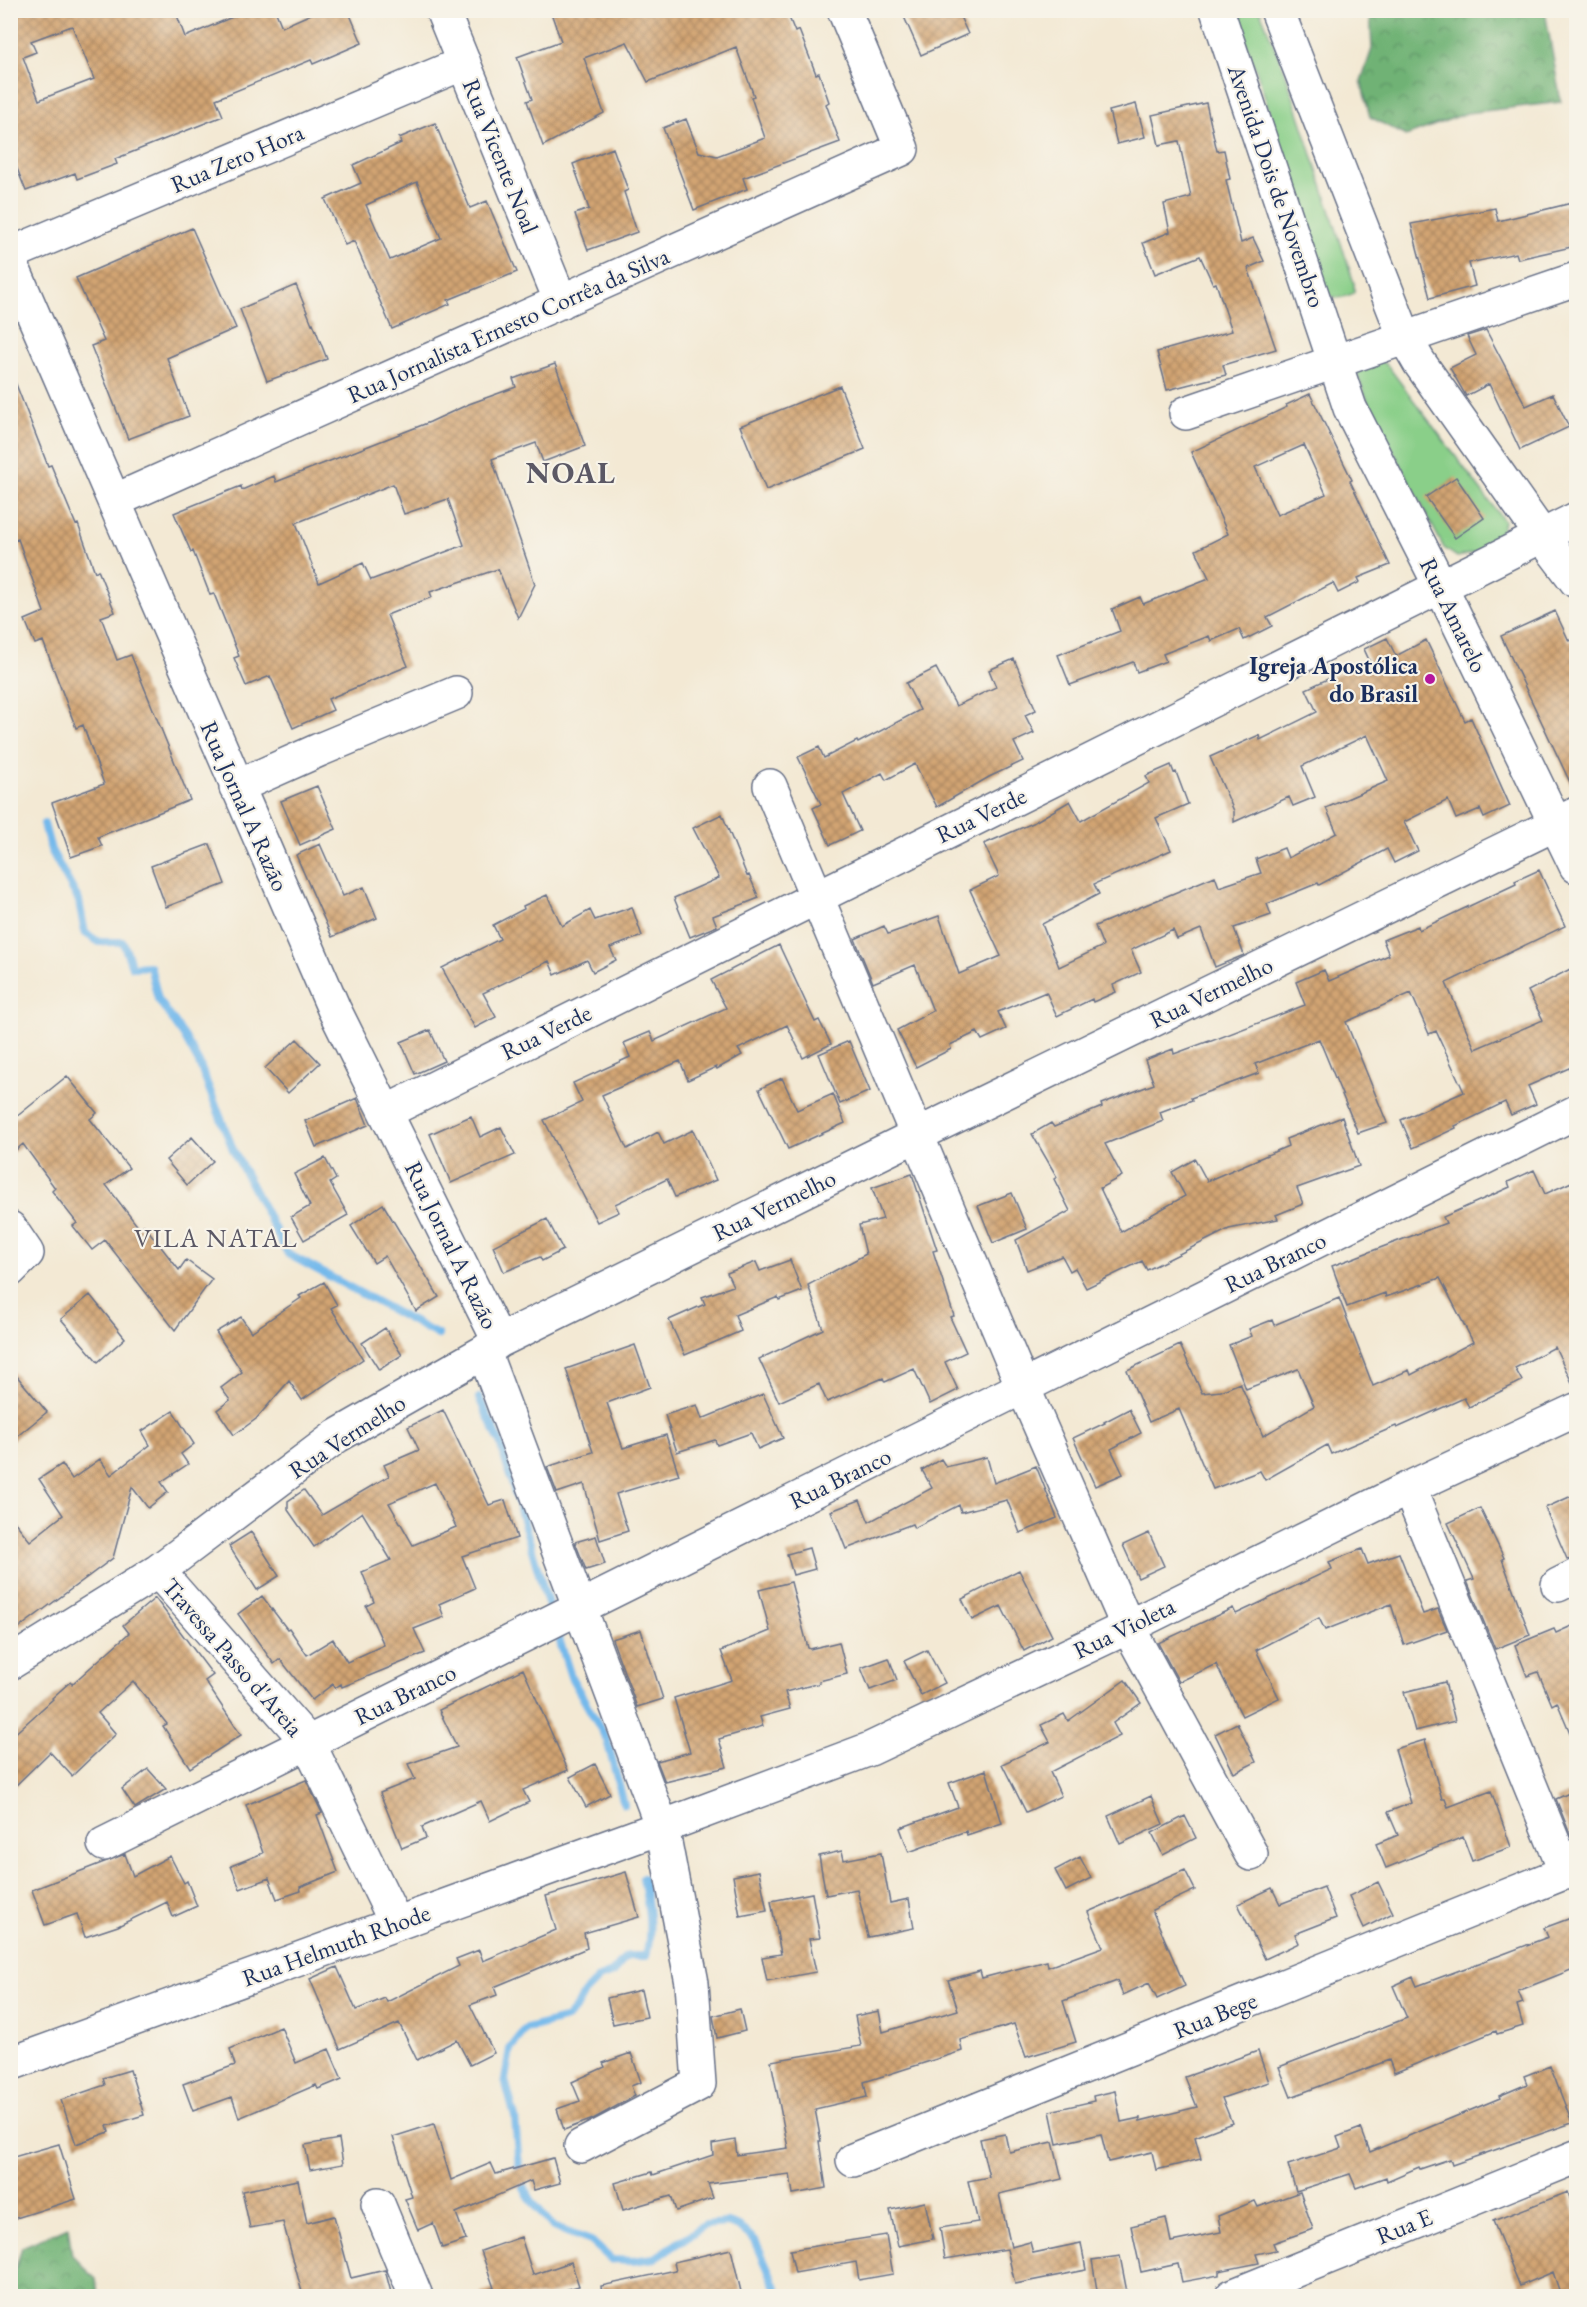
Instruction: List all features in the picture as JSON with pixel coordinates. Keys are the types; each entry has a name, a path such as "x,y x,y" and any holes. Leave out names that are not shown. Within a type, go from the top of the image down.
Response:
{"street":[{"name":"Rua Vicente Noal","path":"442,10 561,302"},
{"name":"Rua Jornalista Ernesto Corrêa da Silva","path":"114,501 902,149 844,10"},
{"name":"Avenida Dois de Novembro","path":"1217,10 1336,362"},
{"path":"1277,10 1405,338 1419,362 1576,581"},
{"name":"Rua Zero Hora","path":"10,254 464,63"},
{"name":"Rua Jornal A Razão","path":"10,261 334,1009 386,1112 492,1347 580,1607 662,1827 692,1983 699,2084 581,2146"},
{"path":"1186,413 1576,279"},
{"name":"Rua Amarelo","path":"1336,362 1350,408 1441,587 1566,819 1576,866"},
{"name":"Rua Verde","path":"386,1112 1576,519"},
{"path":"236,787 456,693"},
{"path":"770,786 1023,1387 1128,1627 1251,1854"},
{"name":"Rua Vermelho","path":"10,1663 158,1571 337,1436 492,1347 917,1135 1566,819"},
{"name":"Rua Branco","path":"104,1844 1576,1112"},
{"path":"10,1227 27,1253 10,1270"},
{"name":"Rua Violeta","path":"662,1827 870,1749 1128,1627 1409,1488 1576,1410"},
{"path":"1409,1488 1571,1871"},
{"name":"Travessa Passo d'Areia","path":"158,1571 308,1742 396,1923"},
{"name":"Rua Helmuth Rhode","path":"10,2064 662,1827"},
{"name":"Rua Bege","path":"853,2160 1571,1871"},
{"name":"Rua E","path":"1232,2296 1576,2157"},
{"path":"378,2204 416,2296"}],"green space":[{"path":"1234,11 1260,11 1285,72 1354,283 1354,293 1339,298 1324,292 1260,81"},
{"path":"1370,11 1545,11 1561,102 1467,113 1406,136 1370,117 1361,81 1372,49"},
{"path":"1375,357 1388,366 1504,521 1498,536 1488,546 1457,557 1444,548 1368,402 1357,375 1360,362"},
{"path":"68,2227 72,2255 96,2279 98,2296 11,2296 11,2284 22,2247"}],"building":[{"path":"10,10 175,10 185,37 249,10 275,10 282,27 320,10 348,10 362,43 313,64 311,60 216,99 223,116 115,159 117,164 77,179 75,173 26,191 10,151","holes":["72,26 94,79 39,100 23,57 36,52 31,41"]},
{"path":"550,10 786,10 795,32 799,30 816,74 819,73 829,102 826,104 840,142 743,178 747,189 694,210 663,128 686,119 699,152 717,156 765,138 751,97 754,96 736,47 648,82 627,42 584,58 604,113 543,146 527,101 532,99 517,57 561,41"},
{"path":"901,10 957,10 968,34 921,55"},
{"path":"1206,103 1217,151 1224,150 1230,179 1226,180 1241,243 1253,238 1264,261 1248,268 1276,349 1223,365 1226,375 1167,390 1157,352 1232,331 1216,283 1213,284 1200,256 1155,274 1143,243 1170,232 1164,204 1191,197 1179,141 1159,145 1152,115"},
{"path":"1136,104 1145,137 1117,144 1109,111"},
{"path":"435,123 470,208 487,201 517,272 448,300 450,304 392,329 354,241 345,245 325,199 361,183 353,165 401,143 399,138","holes":["417,182 441,238 390,260 366,205"]},
{"path":"613,148 628,190 624,192 637,232 588,250 575,214 589,209 573,164"},
{"path":"1576,202 1576,246 1518,259 1516,253 1469,263 1475,286 1430,298 1411,224 1495,208 1498,221"},
{"path":"192,228 236,328 167,358 189,416 128,439 91,346 104,341 76,278"},
{"path":"296,285 327,359 267,381 240,309"},
{"path":"1486,330 1526,406 1553,394 1569,427 1520,450 1489,384 1466,396 1450,368 1476,355 1467,336"},
{"path":"555,364 585,446 543,462 536,443 492,459 535,584 518,618 498,569 430,592 432,597 387,615 408,666 328,699 333,710 293,728 270,676 246,686 234,658 239,656 214,594 210,595 193,551 191,552 174,513 241,486 242,490 274,476 276,482 430,422 469,404 516,387 513,379","holes":["393,484 404,514 448,499 464,545 371,580 363,563 319,583 296,523"]},
{"path":"10,374 12,374 48,466 51,465 76,525 78,524 95,572 98,570 115,612 101,617 117,660 131,655 190,800 98,837 102,846 71,857 52,803 104,784 83,725 76,728 43,641 35,644 25,620 44,612 18,539 10,542"},
{"path":"840,386 865,449 766,490 740,426"},
{"path":"1310,394 1390,565 1358,578 1360,582 1338,593 1333,583 1267,617 1272,626 1244,640 1239,629 1211,641 1209,636 1163,654 1166,661 1137,672 1133,662 1070,685 1058,655 1120,631 1112,609 1140,597 1143,604 1209,578 1196,550 1228,534 1191,452 1287,407 1286,405","holes":["1304,445 1326,494 1277,515 1255,467"]},
{"path":"1456,477 1484,518 1455,538 1426,497"},
{"path":"1555,611 1569,641 1576,637 1576,795 1501,636"},
{"path":"1387,638 1396,656 1426,640 1465,721 1471,718 1510,806 1484,818 1480,809 1456,819 1448,800 1404,822 1418,851 1394,863 1387,849 1319,885 1318,883 1267,904 1271,915 1234,928 1244,955 1215,967 1201,929 1177,939 1173,930 1131,950 1141,972 1113,985 1116,992 1093,1002 1092,999 1057,1016 1046,992 998,1012 1006,1029 982,1040 977,1032 950,1045 951,1049 916,1067 897,1030 933,1011 915,965 873,983 855,939 884,926 888,934 939,916 959,974 1001,956 970,890 999,876 984,844 1033,823 1070,801 1081,821 1149,783 1146,776 1171,765 1188,804 1156,818 1171,850 1094,884 1099,894 1042,924 1059,967 1103,946 1095,926 1215,876 1219,887 1261,873 1256,859 1284,848 1288,858 1337,833 1326,808 1388,781 1367,735 1302,766 1315,797 1293,806 1289,797 1234,822 1234,811 1210,757 1259,735 1260,740 1317,712 1306,689 1369,660 1364,649"},
{"path":"1014,659 1036,710 1025,715 1034,733 1014,742 1023,761 989,777 937,807 915,764 886,780 882,773 843,794 860,831 830,845 813,808 821,804 798,757 819,747 824,758 920,710 906,683 936,668 956,706 996,687 989,670"},
{"path":"317,786 336,829 300,845 281,801"},
{"path":"722,814 747,876 749,875 759,898 713,916 717,926 690,937 674,898 719,878 693,828"},
{"path":"210,844 225,884 166,907 151,866"},
{"path":"320,844 343,896 364,887 377,918 332,937 296,855"},
{"path":"1539,870 1565,926 1446,983 1475,1049 1543,1020 1528,991 1576,966 1576,1065 1528,1086 1536,1104 1511,1115 1505,1102 1413,1148 1401,1120 1464,1092 1436,1031 1429,1034 1411,993 1346,1022 1387,1123 1358,1133 1319,1039 1255,1064 1259,1073 1160,1112 1163,1121 1105,1144 1122,1176 1100,1188 1121,1232 1185,1196 1172,1172 1195,1159 1207,1181 1288,1146 1286,1139 1342,1117 1359,1166 1297,1188 1303,1204 1276,1215 1278,1219 1229,1229 1147,1270 1142,1261 1086,1288 1075,1268 1070,1271 1062,1256 1027,1270 1016,1240 1070,1211 1054,1179 1057,1177 1032,1134 1051,1123 1054,1127 1102,1107 1101,1104 1154,1084 1145,1060 1173,1049 1174,1054 1209,1042 1305,1005 1296,982 1324,970 1329,981 1389,955 1383,940 1418,926 1419,930 1516,884 1515,881"},
{"path":"547,895 562,926 590,910 595,920 632,907 642,936 610,948 616,960 593,972 587,960 555,975 549,961 483,993 496,1017 475,1028 442,968 500,939 493,925 524,909 523,906"},
{"path":"779,945 815,1022 819,1020 831,1044 803,1058 787,1025 738,1049 742,1055 717,1069 716,1067 688,1080 680,1061 602,1095 627,1149 658,1132 664,1144 693,1130 716,1180 675,1197 667,1179 615,1204 619,1212 597,1222 544,1120 582,1102 573,1083 630,1057 624,1043 650,1032 654,1041 726,1008 711,980"},
{"path":"430,1030 444,1061 415,1074 401,1042"},
{"path":"297,1039 320,1063 288,1093 265,1068"},
{"path":"849,1041 870,1091 840,1104 819,1054"},
{"path":"67,1076 97,1113 90,1119 129,1168 106,1185 139,1228 144,1225 179,1270 186,1260 212,1279 175,1330 105,1240 92,1250 73,1226 77,1223 52,1191 55,1188 23,1144 10,1155 10,1122"},
{"path":"782,1078 797,1110 833,1094 845,1123 788,1149 759,1089"},
{"path":"357,1098 368,1125 316,1147 305,1121"},
{"path":"471,1116 480,1137 501,1127 515,1155 451,1183 430,1134"},
{"path":"192,1137 213,1161 187,1185 166,1160"},
{"path":"325,1158 336,1179 330,1183 348,1215 304,1240 291,1217 310,1206 294,1174"},
{"path":"1534,1170 1545,1194 1576,1180 1576,1391 1555,1347 1515,1368 1522,1381 1469,1407 1464,1398 1331,1454 1327,1445 1265,1480 1260,1471 1213,1489 1179,1409 1149,1422 1127,1370 1180,1345 1202,1393 1221,1391 1240,1383 1263,1436 1314,1406 1298,1369 1246,1389 1229,1345 1252,1336 1249,1329 1272,1320 1274,1325 1339,1298 1373,1386 1409,1370 1411,1375 1473,1342 1440,1278 1386,1297 1385,1293 1347,1307 1332,1266 1446,1223 1443,1217 1510,1187 1508,1182"},
{"path":"912,1174 937,1250 933,1251 954,1316 950,1317 966,1352 945,1362 958,1390 930,1404 914,1369 885,1382 883,1378 827,1402 819,1384 779,1402 759,1359 823,1329 808,1285 866,1254 859,1225 883,1219 872,1188"},
{"path":"1012,1193 1027,1229 993,1243 978,1206"},
{"path":"383,1204 439,1297 416,1311 385,1256 374,1263 351,1226"},
{"path":"547,1219 563,1250 542,1261 540,1257 504,1272 493,1246"},
{"path":"790,1260 802,1291 779,1300 778,1297 735,1315 741,1331 685,1355 669,1320 705,1304 702,1297 733,1286 727,1273 756,1262 760,1271"},
{"path":"324,1282 337,1305 331,1308 363,1359 302,1400 289,1381 256,1419 234,1435 217,1410 230,1400 221,1388 242,1372 216,1332 241,1317 251,1332 301,1298 299,1296"},
{"path":"90,1295 125,1338 98,1362 61,1319"},
{"path":"385,1328 402,1355 379,1370 362,1343"},
{"path":"635,1345 650,1387 607,1403 623,1448 666,1435 679,1475 616,1494 628,1531 600,1540 584,1484 557,1493 547,1467 593,1452 566,1369"},
{"path":"10,1368 47,1412 10,1442"},
{"path":"763,1394 783,1438 758,1449 751,1433 717,1445 715,1440 677,1452 665,1415 697,1405 702,1419"},
{"path":"1129,1409 1141,1433 1111,1449 1123,1474 1095,1486 1073,1438"},
{"path":"443,1410 489,1505 505,1500 517,1538 462,1556 475,1588 439,1604 444,1617 414,1629 425,1653 342,1687 341,1684 335,1688 333,1684 312,1700 280,1659 274,1664 238,1614 262,1596 287,1629 289,1628 307,1655 333,1639 347,1662 384,1645 366,1606 374,1602 362,1572 391,1560 362,1512 314,1547 288,1510 288,1501 304,1490 322,1515 389,1476 384,1465 419,1450 408,1427","holes":["435,1483 456,1527 413,1545 389,1503"]},
{"path":"173,1411 194,1444 181,1454 188,1464 161,1482 168,1492 148,1508 132,1487 113,1558 20,1627 10,1615 10,1516 30,1541 63,1515 39,1479 62,1464 72,1479 100,1459 111,1475 150,1445 142,1431"},
{"path":"987,1457 994,1483 1036,1466 1057,1518 1020,1533 1007,1500 961,1512 959,1505 914,1528 912,1524 846,1549 831,1511 860,1500 869,1522 932,1488 922,1470 941,1459 946,1467"},
{"path":"1576,1494 1576,1557 1567,1559 1545,1508"},
{"path":"1480,1508 1504,1558 1502,1559 1530,1635 1495,1649 1467,1581 1474,1579 1448,1523"},
{"path":"251,1532 279,1576 257,1590 229,1546"},
{"path":"1149,1533 1164,1566 1138,1578 1123,1545"},
{"path":"596,1536 605,1564 586,1570 575,1542"},
{"path":"809,1548 815,1569 793,1575 787,1554"},
{"path":"1362,1549 1368,1564 1399,1553 1423,1614 1438,1609 1447,1630 1404,1645 1391,1604 1325,1630 1319,1618 1256,1650 1279,1698 1242,1716 1216,1664 1179,1682 1158,1643 1233,1608 1236,1614 1332,1569 1329,1562"},
{"path":"1019,1570 1052,1636 1024,1651 1001,1606 972,1620 962,1599"},
{"path":"791,1582 808,1648 839,1642 847,1674 785,1692 790,1709 760,1717 763,1726 719,1739 727,1767 665,1782 657,1761 690,1752 674,1698 732,1680 721,1651 770,1631 759,1590"},
{"path":"155,1598 213,1675 205,1681 241,1735 190,1768 163,1726 167,1724 133,1681 98,1713 116,1734 72,1776 50,1752 10,1791 10,1738 70,1682 72,1684 129,1633 123,1625"},
{"path":"1576,1624 1576,1747 1557,1702 1552,1705 1538,1672 1527,1676 1515,1645 1554,1629 1556,1633"},
{"path":"641,1630 663,1699 637,1707 612,1639"},
{"path":"927,1650 945,1683 921,1695 904,1661"},
{"path":"889,1658 897,1680 870,1690 861,1668"},
{"path":"523,1669 568,1770 523,1790 529,1802 490,1821 481,1801 422,1827 426,1838 402,1848 380,1793 415,1779 408,1764 457,1747 439,1710"},
{"path":"1125,1680 1141,1703 1113,1723 1120,1736 1050,1772 1061,1796 1026,1812 1002,1764 1050,1742 1041,1725 1064,1714 1068,1721"},
{"path":"1445,1682 1455,1721 1415,1731 1404,1692"},
{"path":"1237,1723 1256,1762 1234,1773 1215,1734"},
{"path":"1425,1740 1442,1799 1445,1799 1448,1807 1491,1791 1511,1847 1472,1861 1463,1837 1386,1868 1376,1844 1398,1835 1388,1812 1411,1803 1395,1749"},
{"path":"595,1764 610,1794 586,1807 570,1777"},
{"path":"148,1769 166,1789 135,1808 122,1789"},
{"path":"986,1770 1002,1823 967,1835 966,1831 909,1852 900,1828 958,1807 949,1783"},
{"path":"306,1780 322,1813 317,1815 338,1872 300,1887 301,1891 277,1899 269,1878 240,1889 231,1866 263,1853 246,1805"},
{"path":"1576,1790 1576,1849 1556,1799"},
{"path":"1151,1796 1163,1824 1120,1844 1108,1816"},
{"path":"1185,1816 1196,1838 1163,1855 1152,1833"},
{"path":"842,1851 844,1860 881,1853 890,1903 909,1899 914,1928 868,1937 857,1889 826,1895 819,1856"},
{"path":"125,1854 133,1876 170,1856 184,1883 187,1881 197,1906 173,1917 167,1902 118,1926 85,1937 77,1914 45,1925 32,1890"},
{"path":"1080,1857 1091,1878 1066,1891 1055,1870"},
{"path":"1185,1870 1195,1890 1152,1910 1185,1986 1157,1999 1149,1983 1123,1995 1117,1981 1063,2001 1076,2042 1026,2057 1014,2024 960,2040 962,2051 864,2082 867,2097 815,2109 826,2188 793,2194 790,2174 708,2184 713,2198 676,2211 671,2196 623,2210 615,2183 652,2172 653,2175 713,2155 712,2144 735,2140 737,2155 788,2148 771,2061 861,2046 855,2016 879,2011 883,2032 958,2010 948,1980 980,1971 982,1978 1047,1961 1048,1967 1103,1947 1088,1912"},
{"path":"759,1871 767,1911 740,1916 733,1876"},
{"path":"626,1872 639,1917 584,1933 587,1948 494,1987 497,1995 470,2005 494,2053 470,2065 457,2040 417,2060 399,2023 340,2049 310,1979 337,1967 356,2010 385,1998 387,2002 459,1966 456,1959 479,1950 483,1961 556,1930 546,1896"},
{"path":"1378,1882 1393,1913 1364,1928 1349,1896"},
{"path":"1324,1887 1336,1918 1295,1934 1299,1943 1265,1959 1238,1904 1272,1888 1280,1904"},
{"path":"812,1893 820,1938 809,1939 816,1972 767,1981 762,1957 781,1954 771,1901"},
{"path":"1571,1918 1572,1920 1576,1918 1576,1968 1518,1991 1523,2003 1517,2005 1523,2026 1497,2034 1496,2031 1394,2073 1389,2060 1291,2097 1279,2067 1407,2018 1393,1986 1413,1977 1417,1986 1548,1937 1544,1928"},
{"path":"641,1990 647,2017 613,2024 607,1998"},
{"path":"740,2009 745,2031 717,2038 713,2016"},
{"path":"281,2027 296,2063 329,2049 342,2079 318,2089 316,2085 239,2118 232,2097 193,2111 183,2084 235,2065 230,2049"},
{"path":"1258,2051 1269,2082 1222,2098 1232,2123 1195,2137 1201,2159 1156,2170 1152,2152 1108,2162 1101,2134 1057,2144 1050,2111 1094,2101 1093,2096 1115,2091 1121,2122 1140,2118 1140,2121 1197,2107 1185,2077"},
{"path":"631,2053 641,2082 631,2086 635,2096 593,2119 564,2130 557,2109 580,2101 572,2082 605,2067 603,2063"},
{"path":"1550,2066 1572,2123 1452,2165 1450,2159 1420,2169 1419,2167 1387,2181 1386,2177 1356,2188 1350,2174 1296,2191 1288,2165 1341,2148 1337,2137 1361,2128 1370,2152 1500,2098 1499,2096 1527,2084 1524,2076"},
{"path":"130,2070 144,2115 107,2126 109,2132 76,2144 61,2100 105,2085 103,2078"},
{"path":"434,2124 451,2180 491,2163 496,2174 553,2158 560,2183 534,2190 531,2181 456,2213 466,2240 442,2248 433,2223 418,2230 405,2199 412,2197 393,2137"},
{"path":"1005,2134 1009,2152 1053,2142 1062,2179 999,2194 1011,2247 1030,2242 1033,2253 1081,2243 1086,2270 1015,2284 1007,2249 945,2259 940,2228 978,2222 968,2181 989,2177 980,2139"},
{"path":"339,2139 343,2164 310,2170 305,2145"},
{"path":"59,2144 76,2199 10,2220 10,2158"},
{"path":"298,2180 307,2223 334,2216 351,2278 385,2270 392,2296 303,2296 283,2222 250,2228 242,2191"},
{"path":"1300,2192 1313,2229 1273,2243 1276,2250 1256,2254 1259,2263 1219,2271 1219,2275 1182,2282 1178,2264 1141,2272 1131,2226 1166,2218 1171,2242 1221,2232 1218,2216 1255,2201 1258,2207"},
{"path":"1568,2192 1576,2216 1576,2296 1561,2296 1553,2272 1520,2286 1493,2221"},
{"path":"925,2202 933,2239 898,2246 890,2210"},
{"path":"886,2235 893,2274 859,2280 856,2262 795,2273 790,2250"},
{"path":"521,2237 533,2275 571,2262 579,2286 545,2296 482,2296 481,2292 494,2288 481,2251"},
{"path":"731,2249 742,2296 602,2296 601,2286 676,2270 674,2262"},
{"path":"1120,2256 1127,2292 1098,2296 1092,2260"}],"waterway":[{"path":"44,824 51,850 79,901 85,933 99,942 123,942 132,967 150,966 158,999 184,1036 199,1063 234,1152 288,1254 438,1335"},
{"path":"479,1398 500,1442 551,1614"},
{"path":"555,1626 571,1677 607,1740 624,1804"},
{"path":"643,1878 649,1927 646,1956 627,1956 612,1973 599,1978 584,1993 567,2018 526,2029 510,2049 505,2080 515,2117 520,2180 531,2200 553,2227 591,2241 612,2260 632,2261 655,2258 705,2225 727,2223 739,2227 755,2240 780,2296"}],"place":[{"name":"Igreja Apostólica do Brasil","path":"1430,679"}],"district":[{"name":"NOAL","path":"571,472"},
{"name":"VILA NATAL","path":"216,1238"}]}
